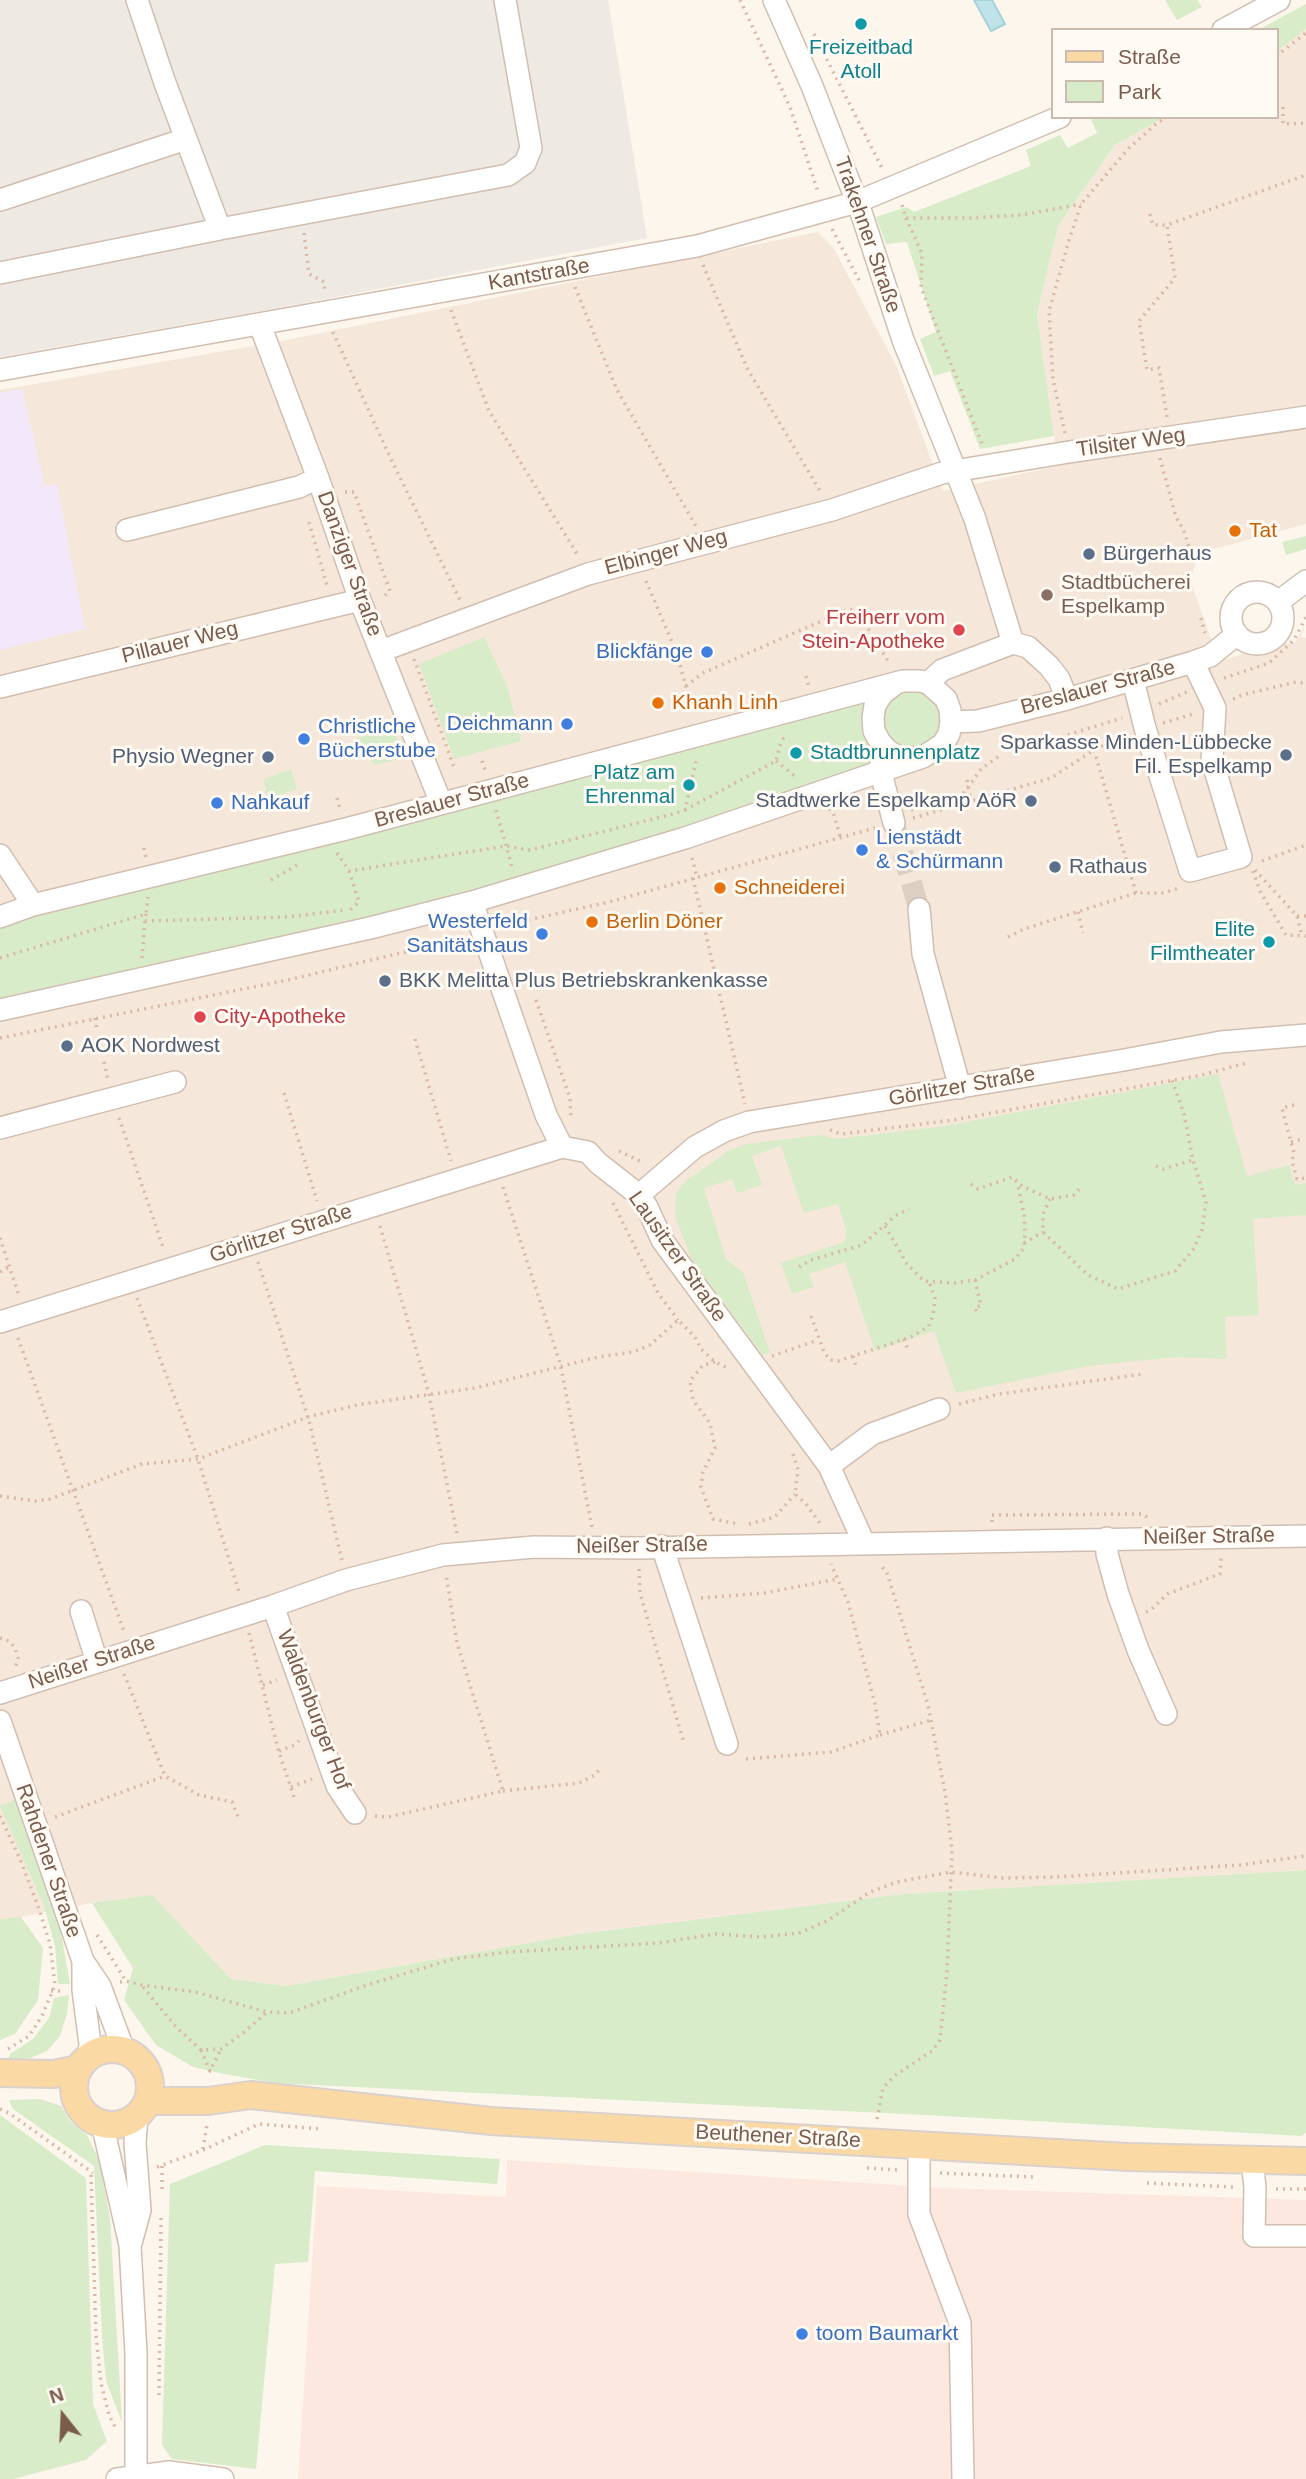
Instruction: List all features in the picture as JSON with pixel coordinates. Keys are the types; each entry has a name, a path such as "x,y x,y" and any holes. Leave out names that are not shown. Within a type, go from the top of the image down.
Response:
{"main road":[{"path":"0,2073 54,2074 83,2063 100,2051 124,2050 144,2065 145,2098 127,2122 114,2125 102,2123 90,2118 81,2109 74,2088 83,2063"},
{"path":"0,2090 56,2091 76,2097"},
{"name":"Beuthener Straße","path":"145,2098 208,2101 251,2095 491,2121 1128,2157 1306,2161"}],"street":[{"path":"137,0 220,229"},
{"path":"0,273 508,175 525,163 531,148 505,0"},
{"name":"Trakehner Straße","path":"774,0 812,86 857,202 903,340 957,470 1013,643"},
{"path":"1227,28 1279,0"},
{"name":"Kantstraße","path":"0,370 697,246 857,202 1055,119"},
{"path":"0,200 186,139"},
{"name":"Danziger Straße","path":"260,325 318,478 389,648 441,803"},
{"name":"Tilsiter Weg","path":"957,470 1306,417"},
{"name":"Elbinger Weg","path":"389,648 589,574 832,510 957,470"},
{"path":"127,530 299,487 318,478"},
{"path":"1278,602 1306,581"},
{"path":"1257,592 1272,596 1278,602 1283,619 1276,635 1269,641 1252,643 1237,634 1233,627 1232,611 1241,597 1257,592"},
{"name":"Pillauer Weg","path":"0,687 370,600"},
{"name":"Breslauer Straße","path":"951,722 978,720 1066,699 1192,662 1210,656 1237,634"},
{"path":"0,1010 370,928 471,902 685,838 881,773 923,757 943,744 949,734 951,722 946,699 928,683 942,670 1013,643 1028,647 1049,666 1059,679 1066,699"},
{"path":"1133,680 1145,728 1190,872 1241,857 1212,760 1215,708 1192,662"},
{"path":"904,681 881,694 875,705 874,731 888,751 899,757 923,757"},
{"name":"Breslauer Straße","path":"0,917 33,905 346,829 904,681 928,683"},
{"path":"880,742 881,773 893,819"},
{"path":"0,855 33,905"},
{"path":"471,902 558,1141"},
{"path":"919,909 923,954 960,1088"},
{"name":"Görlitzer Straße","path":"639,1195 695,1147 724,1131 749,1122 1221,1042 1306,1035"},
{"path":"0,1128 175,1082"},
{"name":"Görlitzer Straße","path":"8,1320 456,1179 558,1141"},
{"name":"Lausitzer Straße","path":"558,1141 588,1152 639,1195 662,1240 829,1466 864,1543"},
{"path":"829,1466 872,1434 939,1409"},
{"name":"Neißer Straße","path":"0,1693 97,1662 125,1658 346,1580 421,1560 458,1561 534,1547 639,1548 1306,1536"},
{"path":"1107,1538 1107,1554 1128,1619 1166,1714"},
{"path":"662,1546 727,1744"},
{"name":"Waldenburger Hof","path":"273,1606 337,1786 355,1813"},
{"path":"81,1611 97,1662"},
{"name":"Rahdener Straße","path":"0,1721 83,1961 100,1986 124,2050"},
{"name":"Rahdener Straße","path":"83,1961 83,1990 90,2044 83,2063"},
{"path":"130,2245 140,2210 135,2143 145,2098"},
{"path":"102,2123 130,2245 136,2353 130,2478 170,2472 223,2479"},
{"path":"919,2145 919,2214 960,2323 963,2479"},
{"path":"1252,2160 1255,2188 1254,2236 1306,2236"}],"path":[{"path":"740,0 790,107 823,213 867,295"},
{"path":"814,33 886,177 896,187 922,254 921,287 990,466"},
{"path":"1278,54 1306,33"},
{"path":"1283,107 1283,124 1306,122"},
{"path":"1069,452 1053,380 1049,311 1081,204 1129,148 1164,119"},
{"path":"1150,214 1153,225 1167,225 1306,175"},
{"path":"906,218 1022,215 1081,204"},
{"path":"302,213 309,274 324,282 331,327 389,455 469,617"},
{"path":"1167,225 1175,278 1139,321 1147,370 1159,368 1163,438 1176,517 1184,531 1193,559"},
{"path":"697,246 747,368 832,510"},
{"path":"574,285 617,390 706,542"},
{"path":"445,292 489,411 589,574"},
{"path":"339,491 354,492 390,591 370,600"},
{"path":"652,597 677,654 692,709"},
{"path":"686,686 703,673 849,610 858,612 888,661"},
{"path":"389,648 412,654 454,767"},
{"path":"349,871 506,846 530,850 685,810 776,761 785,735 810,728 808,706"},
{"path":"685,810 698,749 696,737"},
{"path":"1094,750 1136,893"},
{"path":"893,819 961,797 981,769 1002,754"},
{"path":"482,761 525,920"},
{"path":"967,780 971,803"},
{"path":"337,798 346,829 337,854"},
{"path":"1251,865 1306,845"},
{"path":"144,848 149,876 145,922 287,917 350,909 359,902 349,871 337,854"},
{"path":"327,856 337,854"},
{"path":"691,854 749,1122"},
{"path":"271,880 306,860"},
{"path":"1251,865 1297,916 1301,932"},
{"path":"1251,865 1260,891 1286,935 1306,936"},
{"path":"1008,937 1024,929 1136,893 1164,893 1189,885"},
{"path":"350,909 365,917 377,960"},
{"path":"1078,912 1083,933"},
{"path":"0,958 146,914"},
{"path":"1297,916 1306,916"},
{"path":"0,1038 288,980 377,960 504,925"},
{"path":"536,1000 570,1098 572,1129 558,1141"},
{"path":"95,1018 97,1031"},
{"path":"415,1039 456,1179"},
{"path":"824,1128 841,1134 953,1120 1202,1075 1251,1061"},
{"path":"104,1062 112,1098 170,1269"},
{"path":"1050,1199 1043,1214 1043,1232 1088,1275 1118,1289 1175,1271 1193,1250 1202,1230 1206,1202 1193,1160 1184,1114 1172,1080"},
{"path":"284,1093 323,1220"},
{"path":"1294,1105 1282,1108 1297,1180 1306,1178"},
{"path":"1291,1142 1303,1139"},
{"path":"609,1146 665,1173"},
{"path":"1156,1166 1163,1169 1193,1160"},
{"path":"971,1184 978,1189 1012,1177 1050,1199 1074,1195 1081,1187"},
{"path":"885,1226 907,1264 924,1281 954,1283 975,1280 1015,1259 1024,1248 1024,1214 1017,1182"},
{"path":"502,1184 561,1367 596,1546"},
{"path":"613,1202 658,1293 695,1337 701,1349 715,1362 730,1369"},
{"path":"799,1266 810,1260 862,1245 895,1216 909,1209"},
{"path":"379,1222 429,1394 458,1561 445,1570 457,1643 503,1791"},
{"path":"1024,1242 1043,1232"},
{"path":"0,1238 20,1300 8,1320 17,1335 74,1492 165,1776 199,1795 232,1802 239,1819"},
{"path":"251,1244 308,1417 346,1580"},
{"path":"0,1272 9,1267"},
{"path":"135,1279 137,1297 198,1459 246,1615 278,1749 295,1800"},
{"path":"975,1280 981,1306 975,1307 976,1314"},
{"path":"811,1316 818,1342 830,1360 838,1361 904,1339 928,1326 933,1316 935,1298 929,1281"},
{"path":"0,1496 35,1501 74,1492 142,1464 198,1459 308,1417 356,1405 475,1388 598,1357 633,1352 650,1345 678,1320"},
{"path":"904,1339 907,1348"},
{"path":"853,1356 856,1366"},
{"path":"715,1362 703,1365 690,1381 693,1400 710,1423 715,1448 703,1472 701,1488 713,1519 746,1525 775,1517 795,1494 798,1470 793,1453"},
{"path":"939,1409 999,1394 1143,1374"},
{"path":"795,1494 822,1523 827,1556 848,1602 875,1704 880,1735"},
{"path":"864,1543 887,1573 931,1720 946,1792 952,1850 947,1972 940,2040 932,2051 894,2076 883,2088 873,2142"},
{"path":"639,1548 640,1593 684,1743"},
{"path":"1128,1619 1152,1609 1167,1594 1220,1574 1221,1552"},
{"path":"680,1599 764,1593 838,1579"},
{"path":"0,1637 15,1648 18,1658 14,1670"},
{"path":"746,1759 831,1752 931,1720"},
{"path":"355,1813 388,1817 503,1791 579,1783 595,1775 600,1769"},
{"path":"52,1818 165,1776"},
{"path":"0,1816 38,1906 50,1944 55,1985 42,2017 29,2036 1,2053"},
{"path":"126,1981 195,1992 267,2012 289,2013 367,1985 453,1959 508,1952 658,1943 716,1934 761,1937 799,1933 827,1921 870,1892 897,1882 951,1872 1003,1878 1070,1876 1240,1865 1306,1856"},
{"path":"142,1985 176,2027 201,2050 210,2071 220,2049"},
{"path":"201,2050 220,2049 243,2034 267,2012"},
{"path":"0,2109 90,2173 115,2173"},
{"path":"139,2171 162,2166 259,2124 328,2129"},
{"path":"162,2166 162,2193"},
{"path":"864,2168 1040,2178"},
{"path":"90,2173 96,2334 101,2383 109,2415 119,2435"},
{"path":"1147,2183 1306,2189"},
{"path":"159,2404 161,2206"}],"shaded area":[{"path":"0,0 608,0 647,238 0,357"},
{"path":"1306,29 1306,524 1199,553 1190,580 1219,661 1277,644 1295,643 1306,623 1301,637 1306,638 1306,1870 903,1894 579,1934 286,1986 231,1979 151,1896 91,1903 0,1919 0,390 282,341 818,232 833,247 896,365 943,491 1058,466 1037,314 1058,226 1115,145 1161,119 1278,119 1278,50"},
{"path":"22,389 45,486 57,484 85,629 0,650 0,393"},
{"path":"507,2160 944,2188 1306,2200 1306,2479 298,2479 317,2186 506,2197"}],"green space":[{"path":"1165,0 1197,0 1202,7 1177,20"},
{"path":"1306,4 1306,29 1278,50 1278,28 1262,28"},
{"path":"1091,119 1161,119 1115,145 1058,226 1037,314 1054,436 980,449 950,371 934,376 920,339 936,332 907,242 886,244 876,217 906,207 914,212 1031,166 1026,150 1060,135 1068,148 1097,133"},
{"path":"1306,536 1306,549 1286,555 1282,542"},
{"path":"484,637 508,688 521,741 454,759 419,664"},
{"path":"915,688 933,695 943,720 937,736 923,746 870,765 677,829 397,914 0,1001 0,925 26,915"},
{"path":"392,726 404,758 374,765 355,739"},
{"path":"291,769 297,789 267,799 264,779"},
{"path":"1218,1074 1247,1176 1289,1165 1295,1185 1306,1183 1306,1215 1253,1219 1259,1315 1225,1317 1227,1359 1176,1357 1088,1366 956,1393 934,1331 875,1351 845,1262 809,1274 814,1287 792,1294 781,1263 845,1242 846,1230 838,1204 804,1213 781,1146 752,1156 762,1185 737,1193 732,1179 704,1188 726,1259 743,1272 770,1353 763,1355 692,1260 675,1217 676,1194 686,1181 728,1151 746,1144 820,1135 837,1139 945,1126"},
{"path":"16,1799 59,1922 70,1984 58,1984 55,1946 44,1906 0,1806"},
{"path":"1306,1870 1306,2133 1301,2136 275,2083 224,2074 193,2067 156,2045 124,2000 133,1968 92,1903 152,1895 231,1979 286,1986 579,1934 903,1894"},
{"path":"21,1917 43,1948 38,2000 15,2034 0,2040 0,1919"},
{"path":"69,1995 67,2014 60,2036 47,2051 31,2058 8,2060 10,2054 33,2039 49,2018 54,1998"},
{"path":"40,2099 61,2106 70,2121 87,2135 99,2160 110,2218 122,2422 106,2381 94,2166 13,2109 9,2100"},
{"path":"0,2115 86,2178 93,2404 107,2441 86,2460 13,2479 0,2479"},
{"path":"265,2145 500,2159 497,2184 315,2171 308,2262 275,2264 256,2469 172,2459 162,2445 170,2184"}],"water":[{"path":"974,0 992,0 1005,24 991,31"}],"tunnel":[{"path":"894,823 919,909"}],"place":[{"name":"Freizeitbad Atoll","path":"861,24"},
{"name":"Tat","path":"1235,531"},
{"name":"Bürgerhaus","path":"1089,554"},
{"name":"Stadtbücherei Espelkamp","path":"1047,595"},
{"name":"Freiherr vom Stein-Apotheke","path":"959,630"},
{"name":"Blickfänge","path":"707,652"},
{"name":"Khanh Linh","path":"658,703"},
{"name":"Deichmann","path":"567,724"},
{"name":"Christliche Bücherstube","path":"304,739"},
{"name":"Stadtbrunnenplatz","path":"796,753"},
{"name":"Sparkasse Minden-Lübbecke Fil. Espelkamp","path":"1286,755"},
{"name":"Physio Wegner","path":"268,757"},
{"name":"Platz am Ehrenmal","path":"689,785"},
{"name":"Stadtwerke Espelkamp AöR","path":"1031,801"},
{"name":"Nahkauf","path":"217,803"},
{"name":"Lienstädt & Schürmann","path":"862,850"},
{"name":"Rathaus","path":"1055,867"},
{"name":"Schneiderei","path":"720,888"},
{"name":"Berlin Döner","path":"592,922"},
{"name":"Westerfeld Sanitätshaus","path":"542,934"},
{"name":"Elite Filmtheater","path":"1269,942"},
{"name":"BKK Melitta Plus Betriebskrankenkasse","path":"385,981"},
{"name":"City-Apotheke","path":"200,1017"},
{"name":"AOK Nordwest","path":"67,1046"},
{"name":"toom Baumarkt","path":"802,2334"}]}
